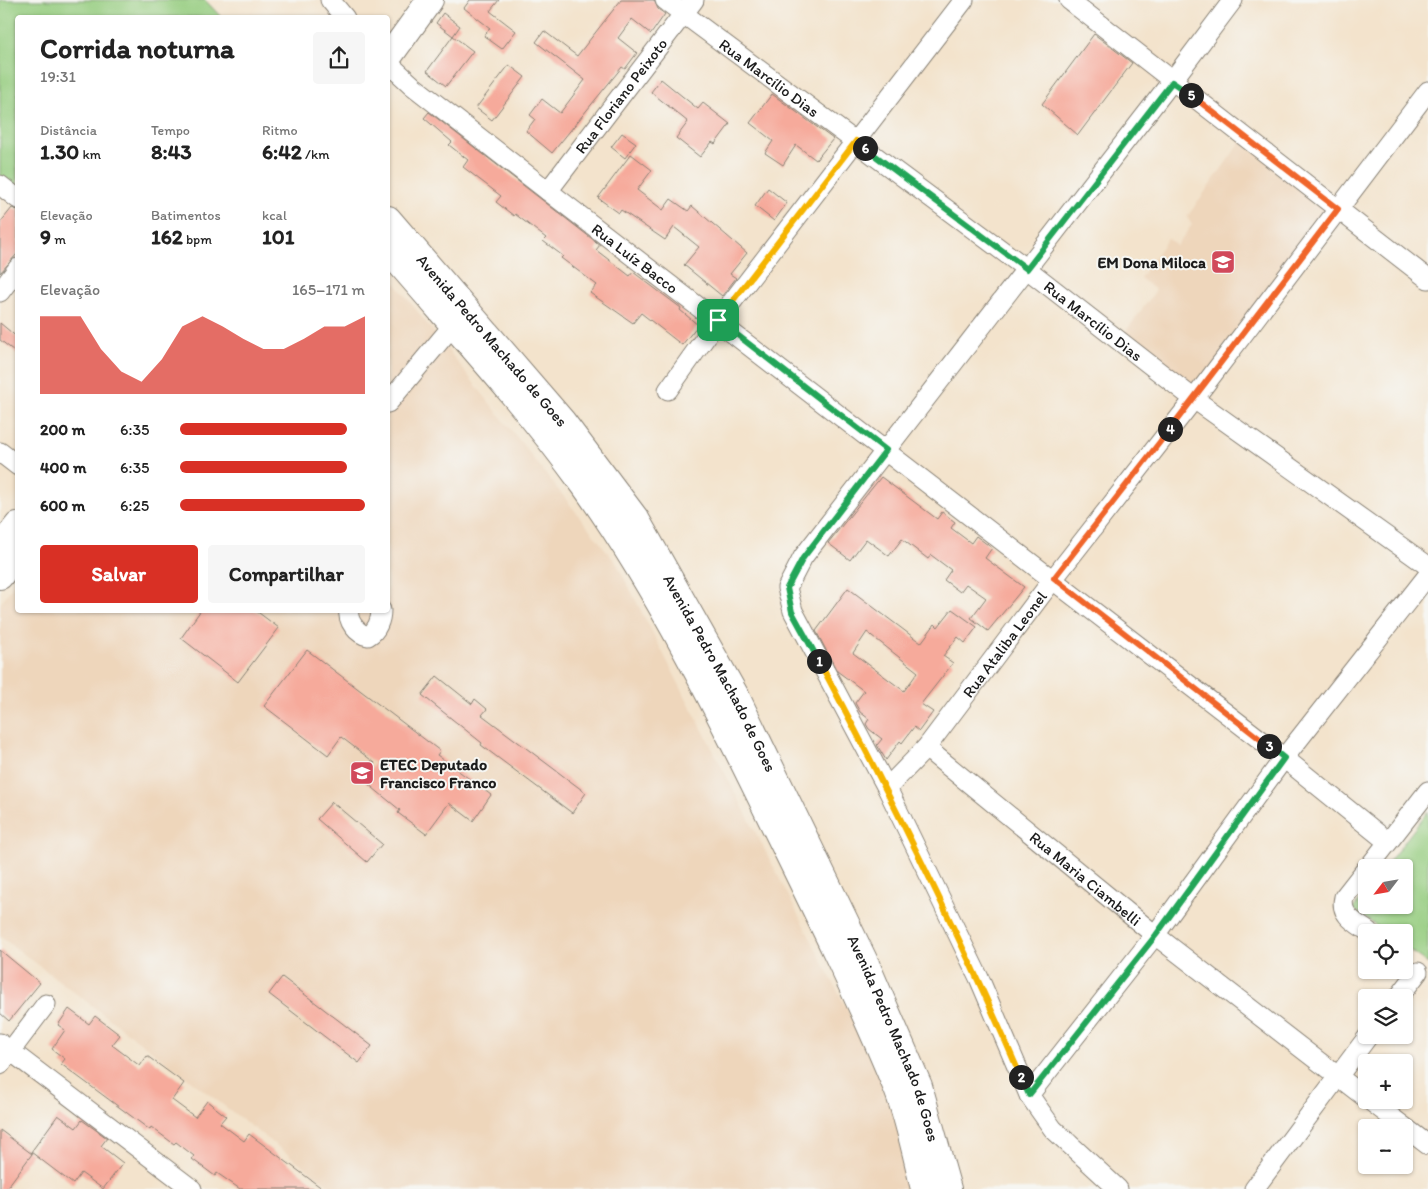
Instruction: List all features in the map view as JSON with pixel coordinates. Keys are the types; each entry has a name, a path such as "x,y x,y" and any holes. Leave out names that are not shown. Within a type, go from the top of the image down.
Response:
{"street":[{"path":"330,0 342,15"},
{"path":"390,27 410,0"},
{"path":"390,55 430,0"},
{"name":"Rua Marcílio Dias","path":"665,0 682,15 856,141 1027,269 1194,399 1428,566"},
{"name":"Rua Floriano Peixoto","path":"548,191 694,0"},
{"path":"668,390 718,320 964,0"},
{"path":"1069,0 1172,82 1428,279"},
{"path":"1118,1189 1053,1129 1029,1095 979,978 886,788 792,612 787,597 787,588 790,579 803,558 1172,82 1233,0"},
{"name":"Rua Luíz Bacco","path":"390,65 413,86 548,191 1054,578 1388,842"},
{"name":"Rua Ataliba Leonel","path":"886,788 926,748 1054,578 1194,399 1428,92"},
{"path":"0,185 15,197"},
{"name":"Avenida Pedro Machado de Goes","path":"390,221 563,422 608,480 641,527 737,698 874,980 919,1086 948,1189"},
{"name":"Avenida Pedro Machado de Goes","path":"390,252 454,324 551,442 610,524 709,696 870,1023 897,1090 924,1189"},
{"path":"0,292 15,272"},
{"path":"390,401 454,324"},
{"path":"0,452 15,464"},
{"path":"0,548 15,529"},
{"path":"0,576 15,556"},
{"path":"1029,1095 1156,935 1284,758 1428,575"},
{"path":"349,613 349,619 353,626 368,636 375,630 380,613"},
{"name":"Rua Maria Ciambelli","path":"926,748 1156,935 1358,1092"},
{"path":"1374,859 1428,791"},
{"path":"1358,879 1342,902 1345,914 1358,924"},
{"path":"1404,989 1417,970"},
{"path":"46,1004 4,1053 192,1189"},
{"path":"1254,1189 1362,1044"},
{"name":"Rua Maria Ciambelli","path":"1381,1109 1428,1145"}],"shaded area":[{"name":"EM Dona Miloca","path":"1245,136 1332,209 1194,399 1119,341 1156,290 1140,278 1168,238 1176,246 1192,225 1187,217"},
{"name":"ETEC Deputado Francisco Franco","path":"390,277 617,564 894,1100 914,1189 334,1189 0,936 0,604 15,583 15,613 390,613"}],"green space":[{"path":"0,0 205,0 219,15 15,15 15,188 0,177"},
{"path":"1428,811 1428,964 1413,953 1413,924 1374,924 1360,914 1413,914 1413,859 1391,859"},
{"path":"1358,902 1358,913 1353,909"}],"building":[{"path":"470,0 499,0 490,11 516,31 502,49 484,36 490,28 464,8"},
{"path":"621,0 654,0 658,9 665,14 651,34 632,19 618,38 637,53 625,69 622,67 552,153 526,131 535,119 530,115 542,99 560,113 585,80 536,42 544,31 577,56"},
{"path":"443,13 460,26 453,36 436,23"},
{"path":"1094,34 1132,63 1078,135 1042,104"},
{"path":"453,36 473,51 446,86 427,71"},
{"path":"509,65 525,77 492,120 476,108"},
{"path":"661,79 698,109 703,103 730,124 715,144 712,142 700,157 676,138 688,122 651,92"},
{"path":"772,94 833,139 816,160 796,145 783,165 765,153 773,141 750,123"},
{"path":"429,112 600,245 596,250 630,276 633,272 681,308 680,310 698,325 682,345 641,313 633,323 590,293 597,285 561,258 563,256 543,241 546,238 496,202 501,196 463,167 468,160 449,145 452,142 424,118"},
{"path":"622,133 636,143 625,158 611,147"},
{"path":"631,154 652,170 637,190 663,210 671,199 688,211 692,206 747,253 730,274 736,278 722,296 684,265 699,247 674,227 665,240 621,210 619,213 598,198"},
{"path":"768,188 787,203 774,221 755,206"},
{"path":"12,208 15,209 15,256 0,273 0,223"},
{"path":"0,323 15,336 15,352 0,340"},
{"path":"881,477 937,519 942,512 955,522 951,528 971,543 976,536 992,548 985,558 1024,587 988,631 971,618 986,598 966,584 960,592 944,580 951,570 931,555 928,559 902,539 889,556 866,539 850,560 828,543"},
{"path":"848,588 921,643 935,624 938,627 952,609 977,627 965,643 958,637 943,656 953,663 921,704 933,712 919,731 914,727 902,743 900,741 886,760 877,745 882,739 869,729 866,724 869,719 860,712 855,703 864,691 837,671 816,631","holes":["867,632 918,672 904,691 853,653"]},
{"path":"199,613 259,613 279,628 238,682 181,638"},
{"path":"307,650 440,751 437,755 491,795 473,821 449,803 426,834 398,813 400,810 362,779 375,763 341,737 328,755 264,706"},
{"path":"437,676 472,704 475,699 487,709 482,715 586,793 572,813 481,745 482,743 422,695"},
{"path":"332,802 382,844 367,862 317,819"},
{"path":"0,950 40,983 9,1021 0,1013"},
{"path":"282,977 372,1046 359,1063 269,994"},
{"path":"69,1009 89,1024 95,1016 120,1035 112,1045 140,1066 147,1056 184,1083 172,1100 195,1117 207,1101 226,1116 220,1123 244,1141 249,1134 323,1189 240,1189 217,1173 215,1176 192,1159 194,1156 176,1142 174,1144 151,1127 150,1130 61,1064 65,1059 52,1049 65,1030 58,1025"},
{"path":"58,1115 76,1128 82,1120 107,1138 101,1146 123,1163 103,1189 81,1173 73,1184 31,1152"},
{"path":"0,1130 32,1154 6,1189 0,1189"}],"place":[{"name":"EM Dona Miloca","path":"1223,262"},
{"name":"ETEC Deputado Francisco Franco","path":"362,773"}],"route":[{"path":"1172,82 1338,209 1194,399 1054,578 1284,758 1156,935 1029,1095 979,978 886,788 792,612 787,597 790,579 803,558 886,450 718,320 856,141 1027,269 1172,82"}]}
